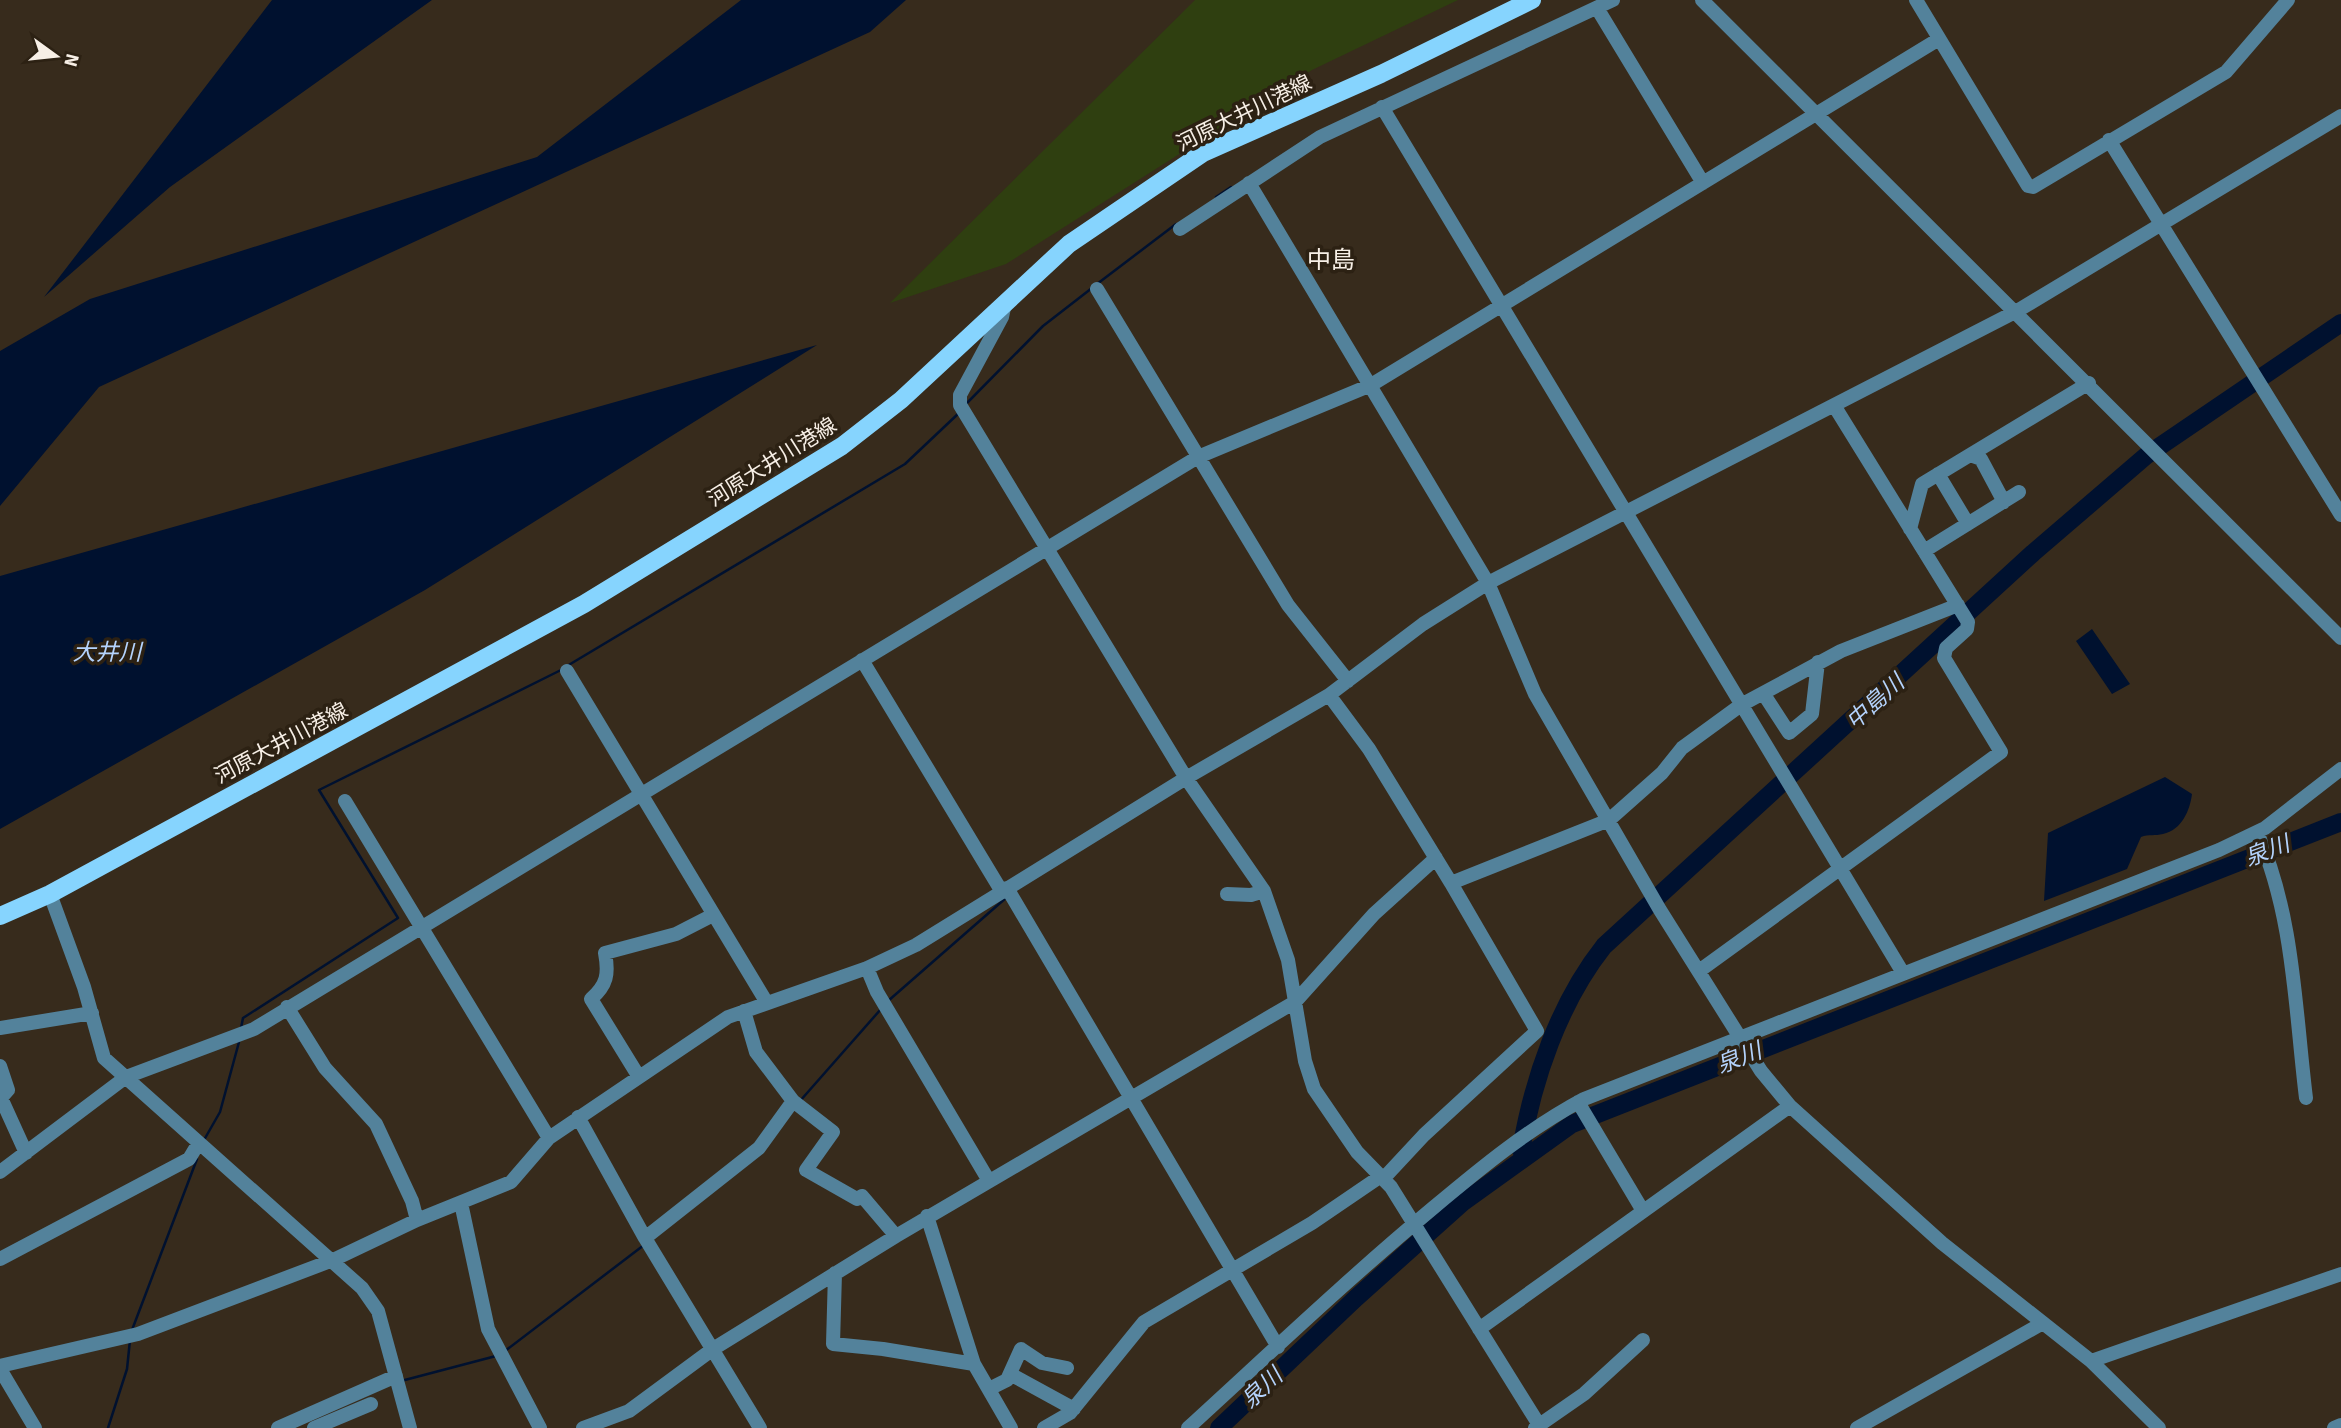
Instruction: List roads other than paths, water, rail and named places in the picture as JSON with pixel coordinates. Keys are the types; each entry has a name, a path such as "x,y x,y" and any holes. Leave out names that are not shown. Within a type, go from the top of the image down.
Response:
{"main road":[{"name":"河原大井川港線","path":"0,916 50,894 584,604 830,454 901,400 1069,244 1203,153 1381,74 1532,0"}],"street":[{"path":"1180,229 1320,137 1613,0"},
{"path":"1702,0 2017,311 2341,638"},
{"path":"1916,0 2028,186 2033,187 2226,72 2288,0"},
{"path":"1597,8 1703,183"},
{"path":"0,1172 126,1077 243,1032 287,1007 1198,457 1371,385 1939,39"},
{"path":"1382,107 1788,786 1842,869 1903,973"},
{"path":"35,1428 0,1368 131,1336 333,1260 417,1220 511,1182 549,1138 728,1017 867,968 916,945 1329,695 1423,624 1488,583 1835,407 2017,311 2341,116"},
{"path":"2109,140 2341,514"},
{"path":"1249,183 1488,583 1535,694 1660,910 1760,1071 1790,1106 1942,1244 2091,1361 2159,1428"},
{"path":"1097,289 1288,605 1348,681"},
{"path":"1006,303 1002,317 960,395 962,409 1189,782 1264,891 1288,960 1305,1061 1314,1089 1357,1152 1382,1178 1414,1224 1538,1427 1584,1394 1643,1340"},
{"path":"1910,529 1922,484 2089,383"},
{"path":"1699,971 2001,752 1944,658 1946,648 1967,629 1968,622 1835,407"},
{"path":"1970,455 1981,459 2004,502"},
{"path":"1938,474 1968,524"},
{"path":"1924,551 2019,492"},
{"path":"1451,883 1609,820 1662,773 1682,748 1741,705 1818,662 1958,606"},
{"path":"862,660 1007,892 1278,1346"},
{"path":"1763,693 1789,733 1812,713 1818,662"},
{"path":"567,671 767,1003"},
{"path":"1044,1428 1073,1409 1144,1322 1233,1272 1382,1178 1424,1135 1537,1031 1436,858 1369,750 1329,695"},
{"path":"1188,1428 1414,1224 1528,1130 1578,1102 2219,850 2258,832 2289,812 2341,769"},
{"path":"345,801 549,1138"},
{"path":"2258,832 2271,864 2284,910 2306,1098"},
{"path":"583,1428 629,1411 713,1349 927,1216 1296,1002 1374,914 1436,858"},
{"path":"1227,894 1251,895 1264,891"},
{"path":"50,894 92,1013 103,1058 362,1288 378,1311 410,1428"},
{"path":"639,1077 591,999 603,988 608,972 605,953 676,934 713,915"},
{"path":"867,968 885,1005 989,1181"},
{"path":"287,1007 325,1068 376,1124 417,1220"},
{"path":"744,1011 756,1052 795,1104 833,1132 806,1170 857,1199 862,1196 896,1236"},
{"path":"0,1028 92,1013"},
{"path":"0,1066 8,1090 1,1098 26,1153"},
{"path":"1578,1102 1643,1211"},
{"path":"647,1241 759,1148 795,1104"},
{"path":"1479,1329 1790,1106"},
{"path":"578,1117 647,1241 760,1428"},
{"path":"0,1259 189,1159 201,1147"},
{"path":"461,1203 488,1329 540,1428"},
{"path":"927,1216 974,1364 1011,1428"},
{"path":"835,1273 832,1344 883,1349 974,1364"},
{"path":"2091,1361 2341,1274"},
{"path":"1857,1428 2043,1323"},
{"path":"989,1389 1007,1380 1021,1349 1042,1363 1067,1368"},
{"path":"1010,1374 1073,1409"},
{"path":"278,1428 397,1381"},
{"path":"314,1428 371,1404"},
{"path":"2334,1428 2341,1424"}],"water":[{"path":"272,0 432,0 170,187 44,297"},
{"path":"741,0 906,0 870,32 99,387 0,506 0,351 90,299 537,157"},
{"name":"大井川","path":"817,345 425,590 0,829 0,576"},
{"path":"2092,629 2130,684 2112,694 2076,641"},
{"path":"2165,777 2192,794 2187,813 2180,824 2170,832 2141,837 2127,869 2044,901 2048,833"}],"waterway":[{"path":"1216,197 1231,187"},
{"path":"1097,284 1176,224"},
{"path":"966,404 1043,326 1092,288"},
{"name":"中島川","path":"1521,1150 1533,1096 1550,1043 1574,992 1604,946 2033,553 2147,455 2341,323"},
{"path":"567,666 905,464 960,412"},
{"path":"241,1028 243,1018 398,918 319,790 561,670"},
{"name":"泉川","path":"1219,1428 1356,1298 1462,1203 1572,1124 2341,822"},
{"path":"888,1001 1007,897"},
{"path":"800,1101 881,1009"},
{"path":"204,1140 220,1112 239,1042"},
{"path":"132,1330 197,1159"},
{"path":"505,1351 644,1245"},
{"path":"108,1428 127,1369 130,1340"},
{"path":"401,1381 496,1356"}],"district":[{"name":"中島","path":"1331,260"}]}
